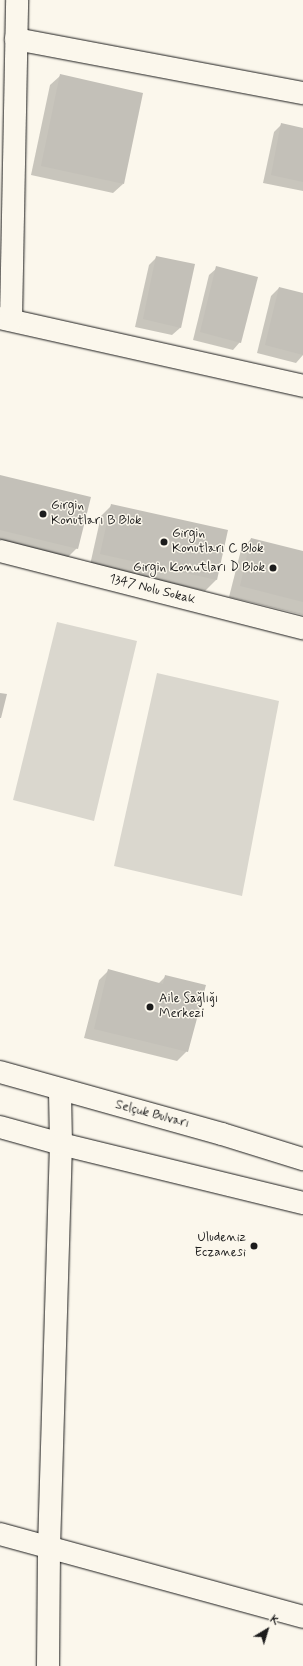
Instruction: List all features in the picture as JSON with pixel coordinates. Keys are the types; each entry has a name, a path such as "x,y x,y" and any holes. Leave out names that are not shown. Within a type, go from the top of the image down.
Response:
{"street":[{"path":"17,0 16,38 8,85 5,319 303,386"},
{"path":"16,38 303,93"},
{"name":"1347 Nolu Sokak","path":"0,551 303,628"},
{"name":"Selçuk Bulvarı","path":"0,1072 222,1134 303,1159"},
{"path":"48,1666 49,1548 61,1144 60,1090"},
{"path":"0,1127 61,1144 303,1203"},
{"path":"0,1534 303,1617"}],"shaded area":[{"path":"57,622 137,641 94,821 13,800"},
{"path":"157,673 279,701 242,896 114,866"}],"building":[{"path":"60,74 143,93 124,184 41,166"},
{"path":"281,123 303,128 303,182 271,175"},
{"path":"156,256 195,264 181,328 143,319"},
{"path":"216,266 258,277 241,343 200,332"},
{"path":"279,287 303,293 303,355 265,345"},
{"name":"Girgin Konutları B Blok","path":"0,475 91,497 78,549 0,530"},
{"name":"Girgin Konutları C Blok","path":"111,504 228,530 217,580 100,554"},
{"name":"Girgin Konutları D Blok","path":"251,538 303,551 303,602 240,586"},
{"path":"0,693 7,694 1,718 0,718"},
{"name":"Aile Sağlığı Merkezi","path":"108,969 163,984 165,975 206,985 188,1052 94,1029"}],"place":[{"name":"Girgin Konutları B Blok","path":"43,514"},
{"name":"Girgin Konutları C Blok","path":"164,542"},
{"name":"Girgin Konutları D Blok","path":"273,568"},
{"name":"Aile Sağlığı Merkezi","path":"150,1007"},
{"name":"Uludeniz Eczanesi","path":"254,1246"}]}
